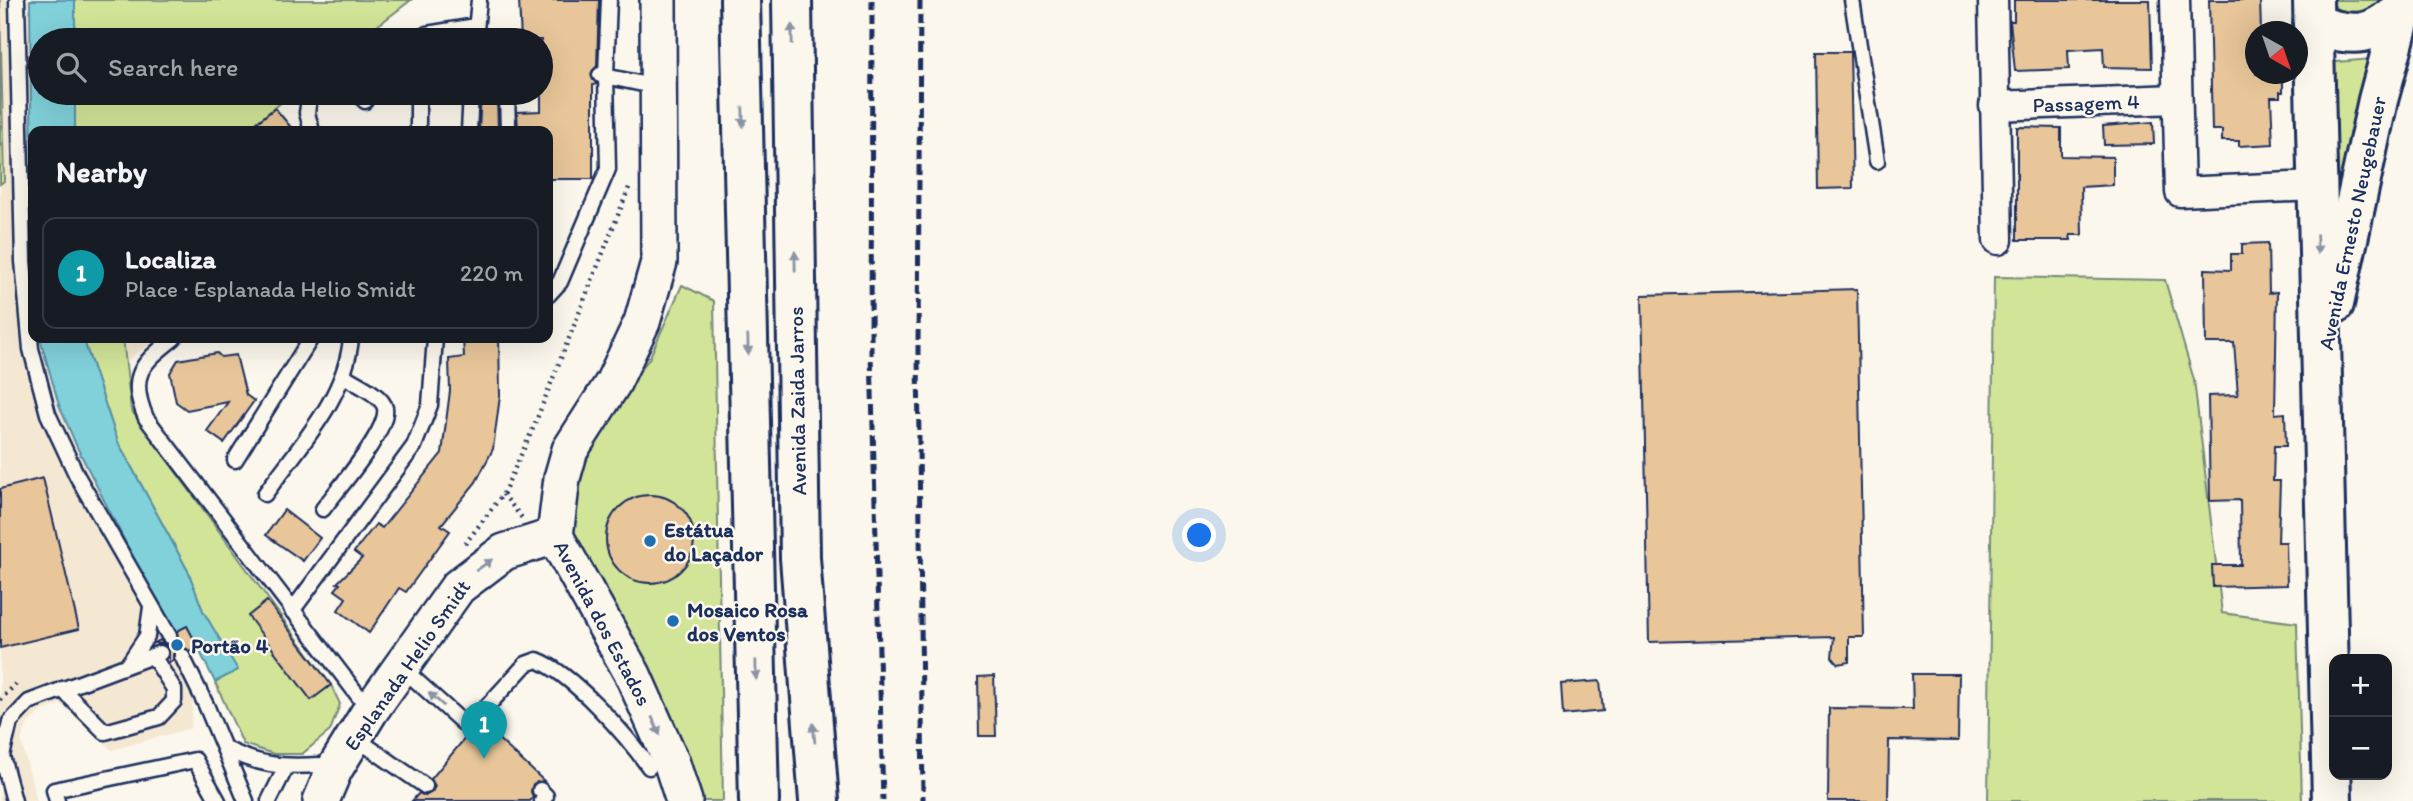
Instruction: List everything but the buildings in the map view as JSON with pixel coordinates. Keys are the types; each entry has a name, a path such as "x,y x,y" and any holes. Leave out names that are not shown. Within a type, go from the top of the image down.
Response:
{"main road":[{"path":"740,0 759,801"},
{"name":"Avenida Zaida Jarros","path":"792,0 800,558 819,801"},
{"path":"2313,12 2348,34 2372,33 2390,21 2408,2"},
{"name":"Avenida Ernesto Neugebauer","path":"2321,364 2378,100 2408,2"},
{"name":"Avenida Ernesto Neugebauer","path":"2313,12 2315,186 2332,801"}],"street":[{"name":"Avenida dos Estados","path":"657,0 659,262 642,322 613,383 570,450 562,478 555,536 633,675 671,761 684,801"},
{"path":"1993,0 1998,240"},
{"path":"2175,0 2180,192 2315,186"},
{"name":"Passagem 4","path":"1994,106 2177,99"},
{"name":"Esplanada Helio Smidt","path":"318,781 334,770 362,724 458,587 479,568 505,552 555,536"}],"lane":[{"path":"17,0 23,261 28,310"},
{"path":"476,28 479,0"},
{"path":"553,290 560,282 608,169 603,75 609,0"},
{"path":"1852,0 1877,161"},
{"path":"603,75 657,87"},
{"path":"308,105 311,126"},
{"path":"418,105 418,126"},
{"path":"469,126 470,105"},
{"path":"507,105 508,126"},
{"path":"31,343 48,414 77,476 169,636"},
{"path":"168,343 139,372 136,395 146,418 292,611 362,724 425,786"},
{"path":"236,460 308,343"},
{"path":"265,494 336,395 350,343"},
{"path":"292,611 414,446 430,405 435,343"},
{"path":"323,509 370,447 385,408 379,398 342,376"},
{"path":"125,668 147,636 151,607"},
{"path":"14,801 2,756 10,722 29,702 62,689 125,668 156,654 174,689 174,701 159,717 106,732 62,689"},
{"path":"182,656 246,801"},
{"path":"481,713 526,664 537,660 566,678 628,737 649,767"},
{"path":"401,667 472,731"},
{"path":"224,748 252,762 286,767 318,781"},
{"path":"57,801 54,790 195,760 200,764 218,801"},
{"path":"269,801 286,767"}],"path":[{"path":"464,545 503,494 526,444 634,175"},
{"path":"0,700 16,684"}],"shaded area":[{"path":"0,0 411,0 375,28 28,28 28,105 278,105 252,126 28,126 28,343 150,343 124,363 131,410 331,685 340,704 330,731 302,754 274,754 243,744 198,647 174,660 190,685 193,701 191,728 112,750 61,704 41,712 28,723 21,740 37,801 0,801"}],"green space":[{"path":"0,0 4,181 0,184"},
{"path":"75,0 411,0 375,28 75,28"},
{"path":"2329,0 2392,0 2372,18 2337,9"},
{"path":"2371,59 2332,222 2325,63"},
{"path":"75,105 278,105 252,126 75,126"},
{"path":"1994,277 2165,280 2194,380 2222,613 2297,623 2302,801 1988,801"},
{"path":"682,285 714,301 723,801 693,801 564,519 587,436 649,359"},
{"path":"85,343 124,343 131,410 331,685 340,704 330,731 302,754 274,754 243,744 215,682 237,670 203,611 188,571 118,442"}],"water":[{"path":"30,0 75,0 75,28 30,28"},
{"path":"31,105 75,105 75,126 31,126"},
{"path":"41,343 85,343 118,442 188,571 203,611 238,670 215,682 187,626 172,634 77,447 59,405"}],"railway":[{"path":"872,0 871,353 883,801"},
{"path":"920,0 918,352 923,801"}],"place":[{"name":"Estátua do Laçador","path":"650,541"},
{"name":"Mosaico Rosa dos Ventos","path":"673,621"},
{"name":"Portão 4","path":"177,645"},
{"name":"Localiza","path":"484,759"}]}
